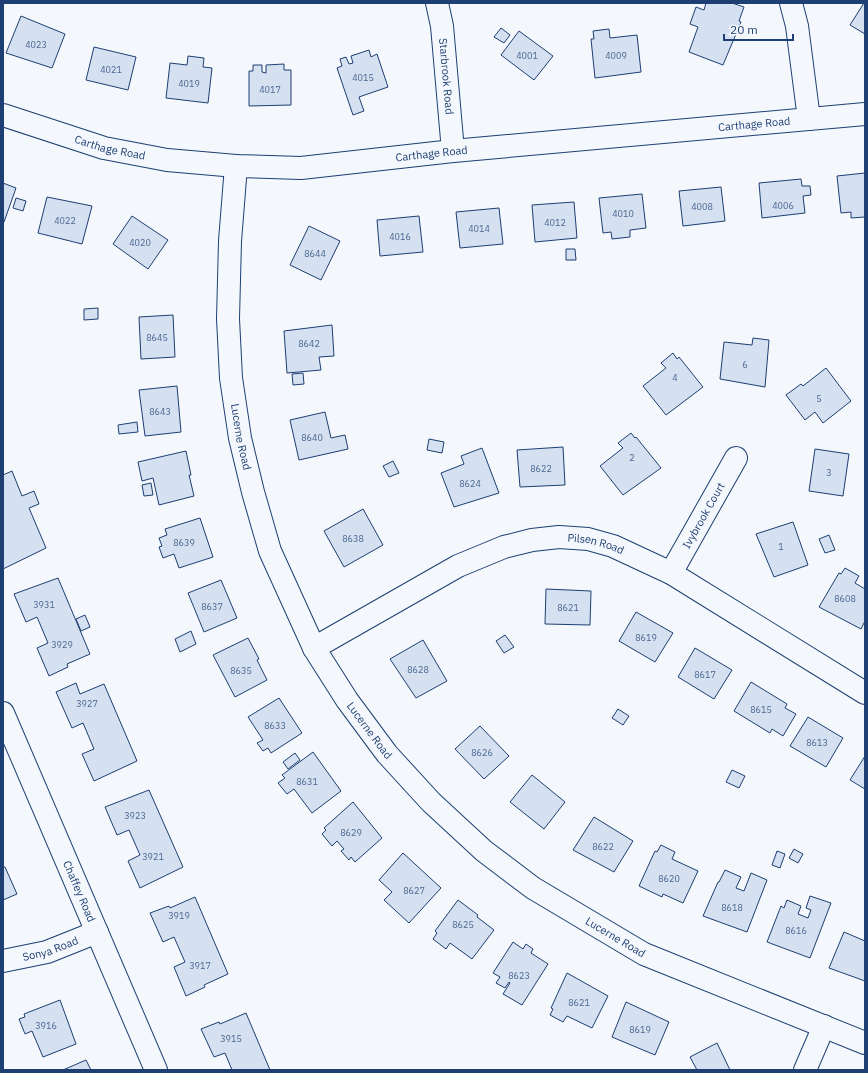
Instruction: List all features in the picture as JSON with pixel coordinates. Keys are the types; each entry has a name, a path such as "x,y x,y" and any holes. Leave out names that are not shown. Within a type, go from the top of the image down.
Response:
{"street":[{"name":"Starbrook Road","path":"437,3 442,26 453,151"},
{"path":"791,3 797,26 809,119"},
{"name":"Carthage Road","path":"3,115 104,148 167,160 236,166 301,168 453,151 865,114"},
{"name":"Lucerne Road","path":"236,166 230,241 228,319 231,378 240,438 253,492 270,551 314,648 347,700 387,754 431,802 484,851 533,888 644,954 865,1043"},
{"name":"Ivybrook Court","path":"670,573 736,458"},
{"name":"Pilsen Road","path":"314,648 458,566 504,547 532,540 559,537 588,539 613,546 670,573 865,693"},
{"name":"Chaffey Road","path":"3,713 156,1070"},
{"name":"Sonya Road","path":"3,961 47,952 97,932"},
{"path":"805,1070 824,1026"}],"building":[{"path":"706,3 732,3 744,7 739,21 741,22 723,65 689,52 698,27 690,24 696,7 704,10"},
{"path":"865,3 865,34 850,25"},
{"path":"21,16 65,34 52,68 6,53"},
{"path":"501,28 510,35 504,43 494,37"},
{"path":"609,29 610,38 637,35 641,72 595,78 591,39 594,39 593,31"},
{"path":"519,31 553,56 534,80 501,55"},
{"path":"94,47 136,57 128,90 86,80"},
{"path":"369,50 371,57 377,54 388,87 359,97 364,111 353,115 337,68 342,66 340,59 346,57 349,64 353,63 351,56"},
{"path":"188,56 204,58 203,67 212,68 208,103 166,98 170,63 187,65"},
{"path":"284,64 284,70 291,70 291,105 249,106 249,71 253,71 253,65 262,65 262,72 266,73 266,65"},
{"path":"865,173 865,217 851,218 851,212 841,213 837,176"},
{"path":"801,179 802,186 810,186 811,195 803,196 805,213 762,218 759,183"},
{"path":"3,183 16,188 4,222 3,222"},
{"path":"721,187 725,221 683,226 679,191"},
{"path":"642,194 646,228 630,230 630,237 612,239 611,232 603,233 599,198"},
{"path":"47,197 92,206 82,244 38,233"},
{"path":"16,198 26,201 23,211 13,208"},
{"path":"574,202 577,238 535,242 532,205"},
{"path":"499,208 503,244 460,248 456,212"},
{"path":"132,216 168,240 148,269 113,244"},
{"path":"419,216 423,252 380,256 377,220"},
{"path":"309,226 340,241 321,280 290,265"},
{"path":"566,249 575,249 576,260 566,260"},
{"path":"98,308 98,319 84,320 84,309"},
{"path":"173,315 175,357 141,359 139,317"},
{"path":"332,325 334,356 319,357 321,370 287,373 284,331"},
{"path":"753,338 769,340 765,387 720,379 724,342 752,345"},
{"path":"673,353 677,359 679,357 703,387 666,415 643,386 666,368 661,363"},
{"path":"826,368 851,401 823,423 815,412 805,420 786,395 801,384 803,386"},
{"path":"303,373 304,384 293,385 292,374"},
{"path":"177,386 181,432 145,436 139,390"},
{"path":"325,412 331,438 345,435 348,449 299,460 290,420"},
{"path":"137,422 138,432 119,434 118,425"},
{"path":"631,433 661,468 623,495 600,466 623,448 618,443"},
{"path":"429,439 444,442 442,453 427,450"},
{"path":"563,447 565,485 520,487 517,450"},
{"path":"482,448 499,493 454,507 441,473 464,464 461,456"},
{"path":"815,449 849,454 843,496 809,491"},
{"path":"186,451 191,475 189,475 194,496 159,505 153,478 142,481 138,462"},
{"path":"393,461 399,473 389,477 383,466"},
{"path":"12,471 22,496 34,491 39,504 29,508 46,548 3,569 3,475"},
{"path":"151,483 153,495 144,496 142,485"},
{"path":"363,509 383,545 344,567 324,531"},
{"path":"200,518 213,557 179,568 174,554 163,558 159,547 162,546 159,538 167,535 165,529"},
{"path":"793,522 808,565 774,577 756,534"},
{"path":"829,535 835,550 825,553 819,539"},
{"path":"845,568 859,576 855,583 865,589 865,621 861,629 819,607 839,573 841,574"},
{"path":"58,578 90,654 67,664 68,667 49,676 37,648 48,643 37,617 26,622 14,594"},
{"path":"221,580 237,618 204,632 188,593"},
{"path":"546,589 591,591 590,625 545,624"},
{"path":"636,612 673,633 655,662 619,641"},
{"path":"85,615 90,627 81,631 76,619"},
{"path":"191,631 196,644 180,652 175,639"},
{"path":"505,635 514,647 504,653 496,641"},
{"path":"248,638 259,659 257,660 267,680 235,697 213,655"},
{"path":"423,640 447,681 416,698 390,659"},
{"path":"695,648 732,670 714,699 678,677"},
{"path":"751,682 787,704 785,708 796,714 783,736 772,729 770,733 734,711"},
{"path":"76,683 80,694 104,684 137,761 94,781 82,754 94,749 83,723 72,728 56,692"},
{"path":"279,698 302,733 271,753 268,748 263,751 257,743 263,740 248,717"},
{"path":"618,709 629,716 623,725 612,718"},
{"path":"808,717 843,738 826,767 790,746"},
{"path":"480,726 509,756 484,779 455,749"},
{"path":"313,752 341,791 312,813 294,789 287,794 278,783 285,778 282,775"},
{"path":"295,753 300,760 288,769 283,762"},
{"path":"865,756 865,789 850,780"},
{"path":"732,770 745,776 739,788 726,782"},
{"path":"532,775 565,802 544,829 510,802"},
{"path":"149,790 183,867 140,888 128,861 140,855 129,830 117,835 105,807"},
{"path":"353,802 382,838 355,862 351,857 349,860 341,851 344,849 337,841 332,846 322,834 326,830 324,828"},
{"path":"594,817 633,841 614,872 573,850"},
{"path":"661,845 675,852 672,859 698,871 683,903 663,894 662,897 639,886 655,851 657,852"},
{"path":"794,849 803,854 798,863 789,858"},
{"path":"777,851 785,854 780,868 772,865"},
{"path":"403,853 441,888 409,923 384,900 392,892 379,880"},
{"path":"3,867 5,867 17,894 3,900"},
{"path":"725,870 741,877 736,888 744,891 751,873 767,880 747,932 703,916"},
{"path":"810,896 831,903 810,958 767,942 781,906 784,908 787,900 801,906 798,914 808,918 811,910 806,908"},
{"path":"195,897 228,974 204,985 205,987 186,996 174,967 185,962 174,937 163,942 150,913 169,906 170,908"},
{"path":"458,900 478,915 477,917 494,930 472,959 450,943 446,949 433,939 437,933 435,931"},
{"path":"844,932 865,941 865,981 829,968"},
{"path":"513,942 523,949 526,944 533,949 531,953 548,964 522,1005 503,994 510,983 509,982 505,988 496,983 500,977 493,973"},
{"path":"567,973 608,996 592,1028 567,1016 563,1022 550,1015 553,1009 551,1008"},
{"path":"60,1000 76,1044 43,1057 32,1031 25,1034 19,1019 25,1017 24,1014"},
{"path":"626,1002 669,1022 655,1055 612,1037"},
{"path":"246,1013 270,1070 232,1070 225,1053 214,1057 201,1029 219,1022 220,1024"},
{"path":"717,1043 730,1070 697,1070 690,1057"},
{"path":"86,1060 91,1070 63,1070"}]}
